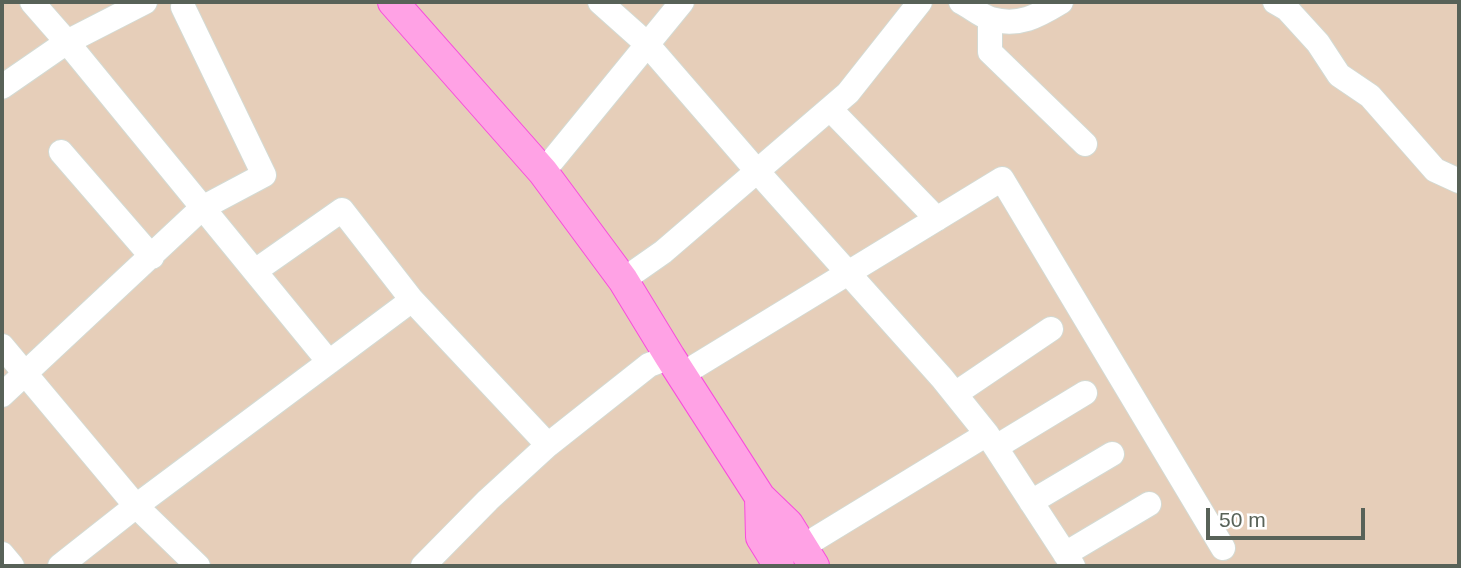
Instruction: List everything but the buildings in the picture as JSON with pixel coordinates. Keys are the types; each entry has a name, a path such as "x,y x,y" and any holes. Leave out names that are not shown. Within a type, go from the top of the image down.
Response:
{"main road":[{"path":"393,2 543,172 623,280 760,497 788,524 808,557"},
{"path":"760,497 761,537 779,566"}],"street":[{"path":"32,2 67,41 329,362"},
{"path":"2,87 67,41 145,2"},
{"path":"600,2 647,44 955,394 992,440 1069,560 1149,504"},
{"path":"543,172 682,2"},
{"path":"623,280 663,252 848,93 920,2"},
{"path":"961,2 990,19 1019,22 1042,14 1061,2"},
{"path":"1275,2 1287,9 1318,43 1339,75 1370,96 1435,170 1459,181"},
{"path":"2,395 202,208 264,175 187,4"},
{"path":"990,19 990,51 1085,144"},
{"path":"830,109 937,219"},
{"path":"61,152 152,257"},
{"path":"423,566 488,500 548,445 649,365 676,366 848,273 1002,179 1223,548"},
{"path":"255,271 342,210 412,300 548,445"},
{"path":"60,566 412,300"},
{"path":"955,394 1051,329"},
{"path":"2,346 136,506 198,566"},
{"path":"808,557 992,440 1085,393"},
{"path":"1031,502 1112,454"},
{"path":"2,554 12,566"}],"shaded area":[{"path":"2,2 1459,2 1459,566 2,566"}]}
